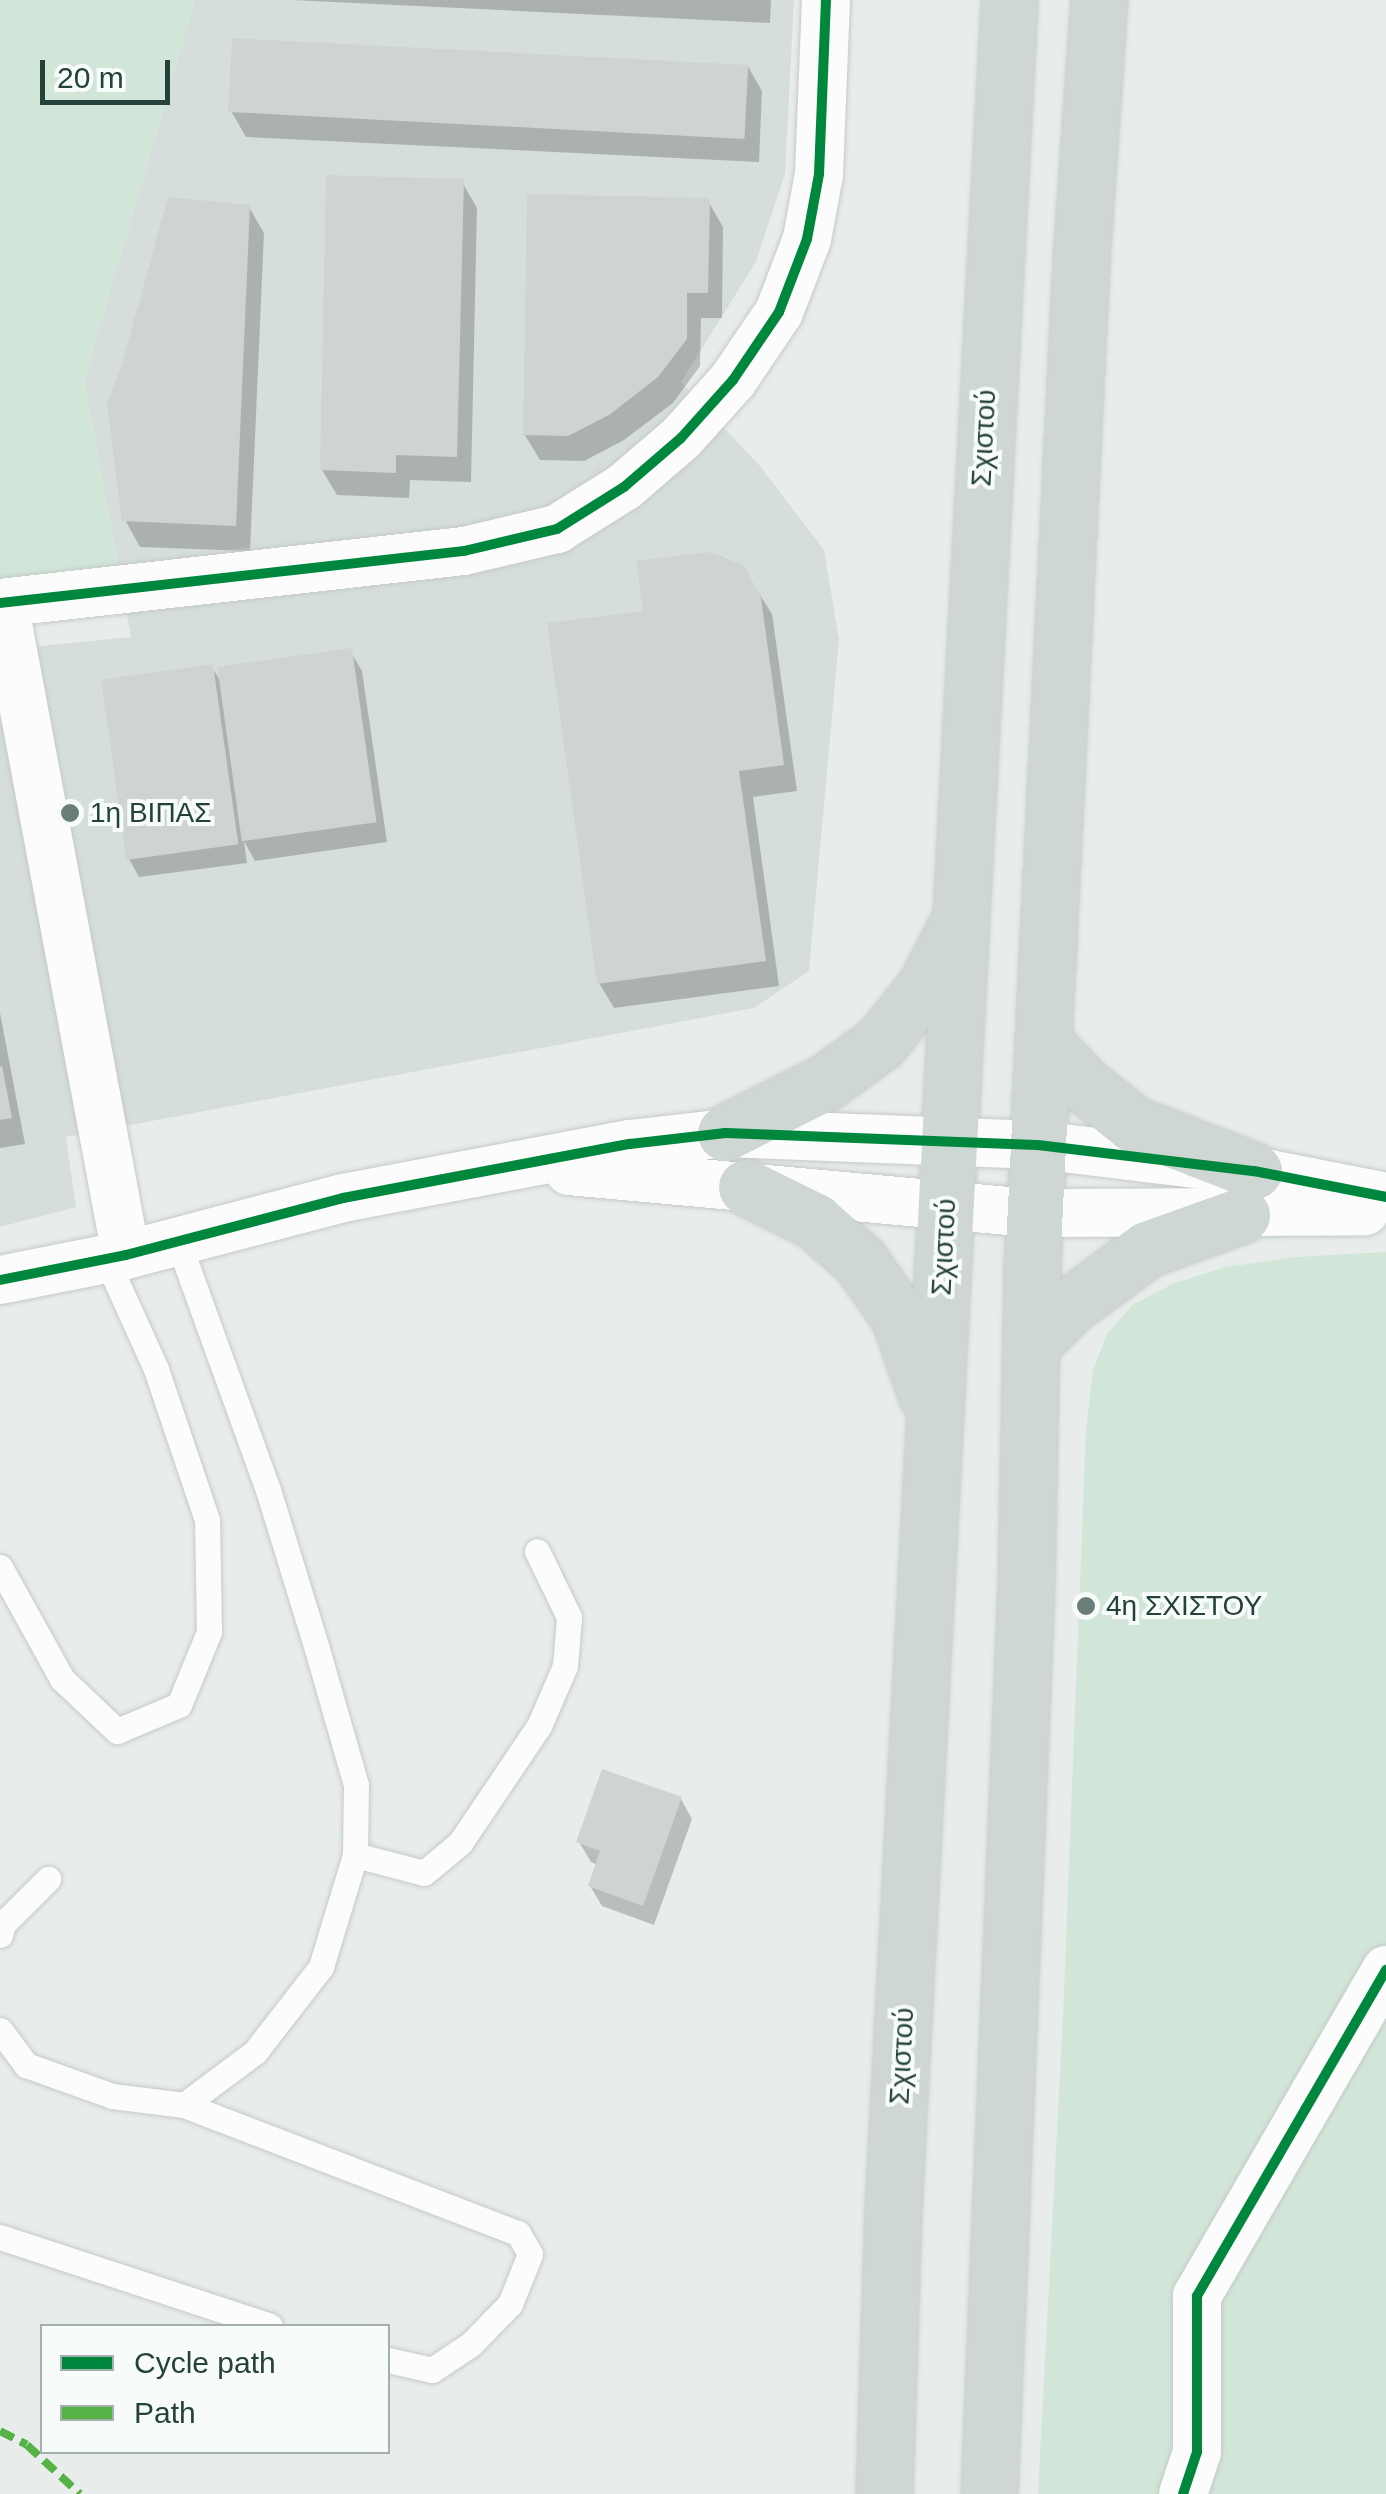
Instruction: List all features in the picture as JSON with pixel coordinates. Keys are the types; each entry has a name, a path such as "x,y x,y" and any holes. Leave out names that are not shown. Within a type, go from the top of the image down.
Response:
{"main road":[{"name":"Σχιστού","path":"884,2494 893,2209 1009,0"},
{"path":"989,2494 1026,1586 1035,1214 1081,262 1098,0"},
{"path":"725,1134 826,1082 880,1043 925,987 961,917"},
{"path":"1044,1041 1082,1083 1133,1124 1248,1193"},
{"path":"746,1186 815,1221 860,1262 899,1317 936,1422"},
{"path":"1031,1346 1070,1306 1147,1249 1248,1193"}],"street":[{"path":"116,1257 2,603 464,551 557,529 624,486 681,438 733,380 779,312 807,239 820,174 826,0"},
{"path":"0,1280 116,1257 343,1198 511,1165 725,1134 1038,1146 1248,1193 1386,1210"},
{"path":"511,1165 1035,1214 1248,1193 1386,1197"},
{"path":"1182,2494 1197,2452 1197,2296 1386,1970"}],"lane":[{"path":"178,1242 268,1490 356,1785 355,1855 321,1967 255,2052 184,2105"},
{"path":"0,1566 62,1679 117,1731 179,1705 209,1632 207,1520 116,1257"},
{"path":"355,1855 424,1873 460,1843 539,1726 566,1666 569,1617 537,1551"},
{"path":"0,1935 2,1924 48,1879"},
{"path":"0,2030 26,2066 112,2096 184,2105 518,2233 530,2254 510,2304 471,2344 432,2370 390,2360"},
{"path":"0,2237 264,2324"}],"shaded area":[{"path":"195,0 794,0 785,174 756,262 681,382 760,466 824,550 839,640 809,971 754,1008 66,1137 76,1207 0,1227 0,650 131,637 84,380"}],"green space":[{"path":"0,0 195,0 84,380 118,566 0,579"},
{"path":"1386,1252 1386,2494 1038,2494 1063,2016 1086,1429 1093,1370 1107,1334 1132,1305 1172,1284 1226,1267 1296,1257"}],"building":[{"path":"232,38 748,65 744,139 228,112"},
{"path":"326,175 464,179 457,457 396,455 396,473 320,470"},
{"path":"527,194 710,198 708,293 687,293 687,339 658,377 609,415 568,436 523,435"},
{"path":"168,197 250,205 236,526 122,521 107,402 120,371"},
{"path":"708,552 744,565 761,598 784,765 739,771 766,961 597,984 547,623 643,611 636,561"},
{"path":"352,648 376,822 242,841 217,667"},
{"path":"213,664 238,844 126,860 101,680"},
{"path":"0,1067 12,1118 0,1120"},
{"path":"602,1769 682,1797 643,1906 588,1886 600,1851 576,1842"}],"marked path":[{"path":"0,2431 27,2445 80,2494"}],"cycle path":[{"path":"0,603 464,551 557,529 624,487 681,438 733,380 779,312 807,239 819,174 826,0"},
{"path":"0,1280 126,1255 343,1198 630,1144 725,1133 1038,1145 1254,1171 1386,1197"},
{"path":"1183,2494 1197,2452 1197,2296 1386,1970"}],"place":[{"name":"1η ΒΙΠΑΣ","path":"70,813"},
{"name":"4η ΣΧΙΣΤΟΥ","path":"1086,1606"}]}
